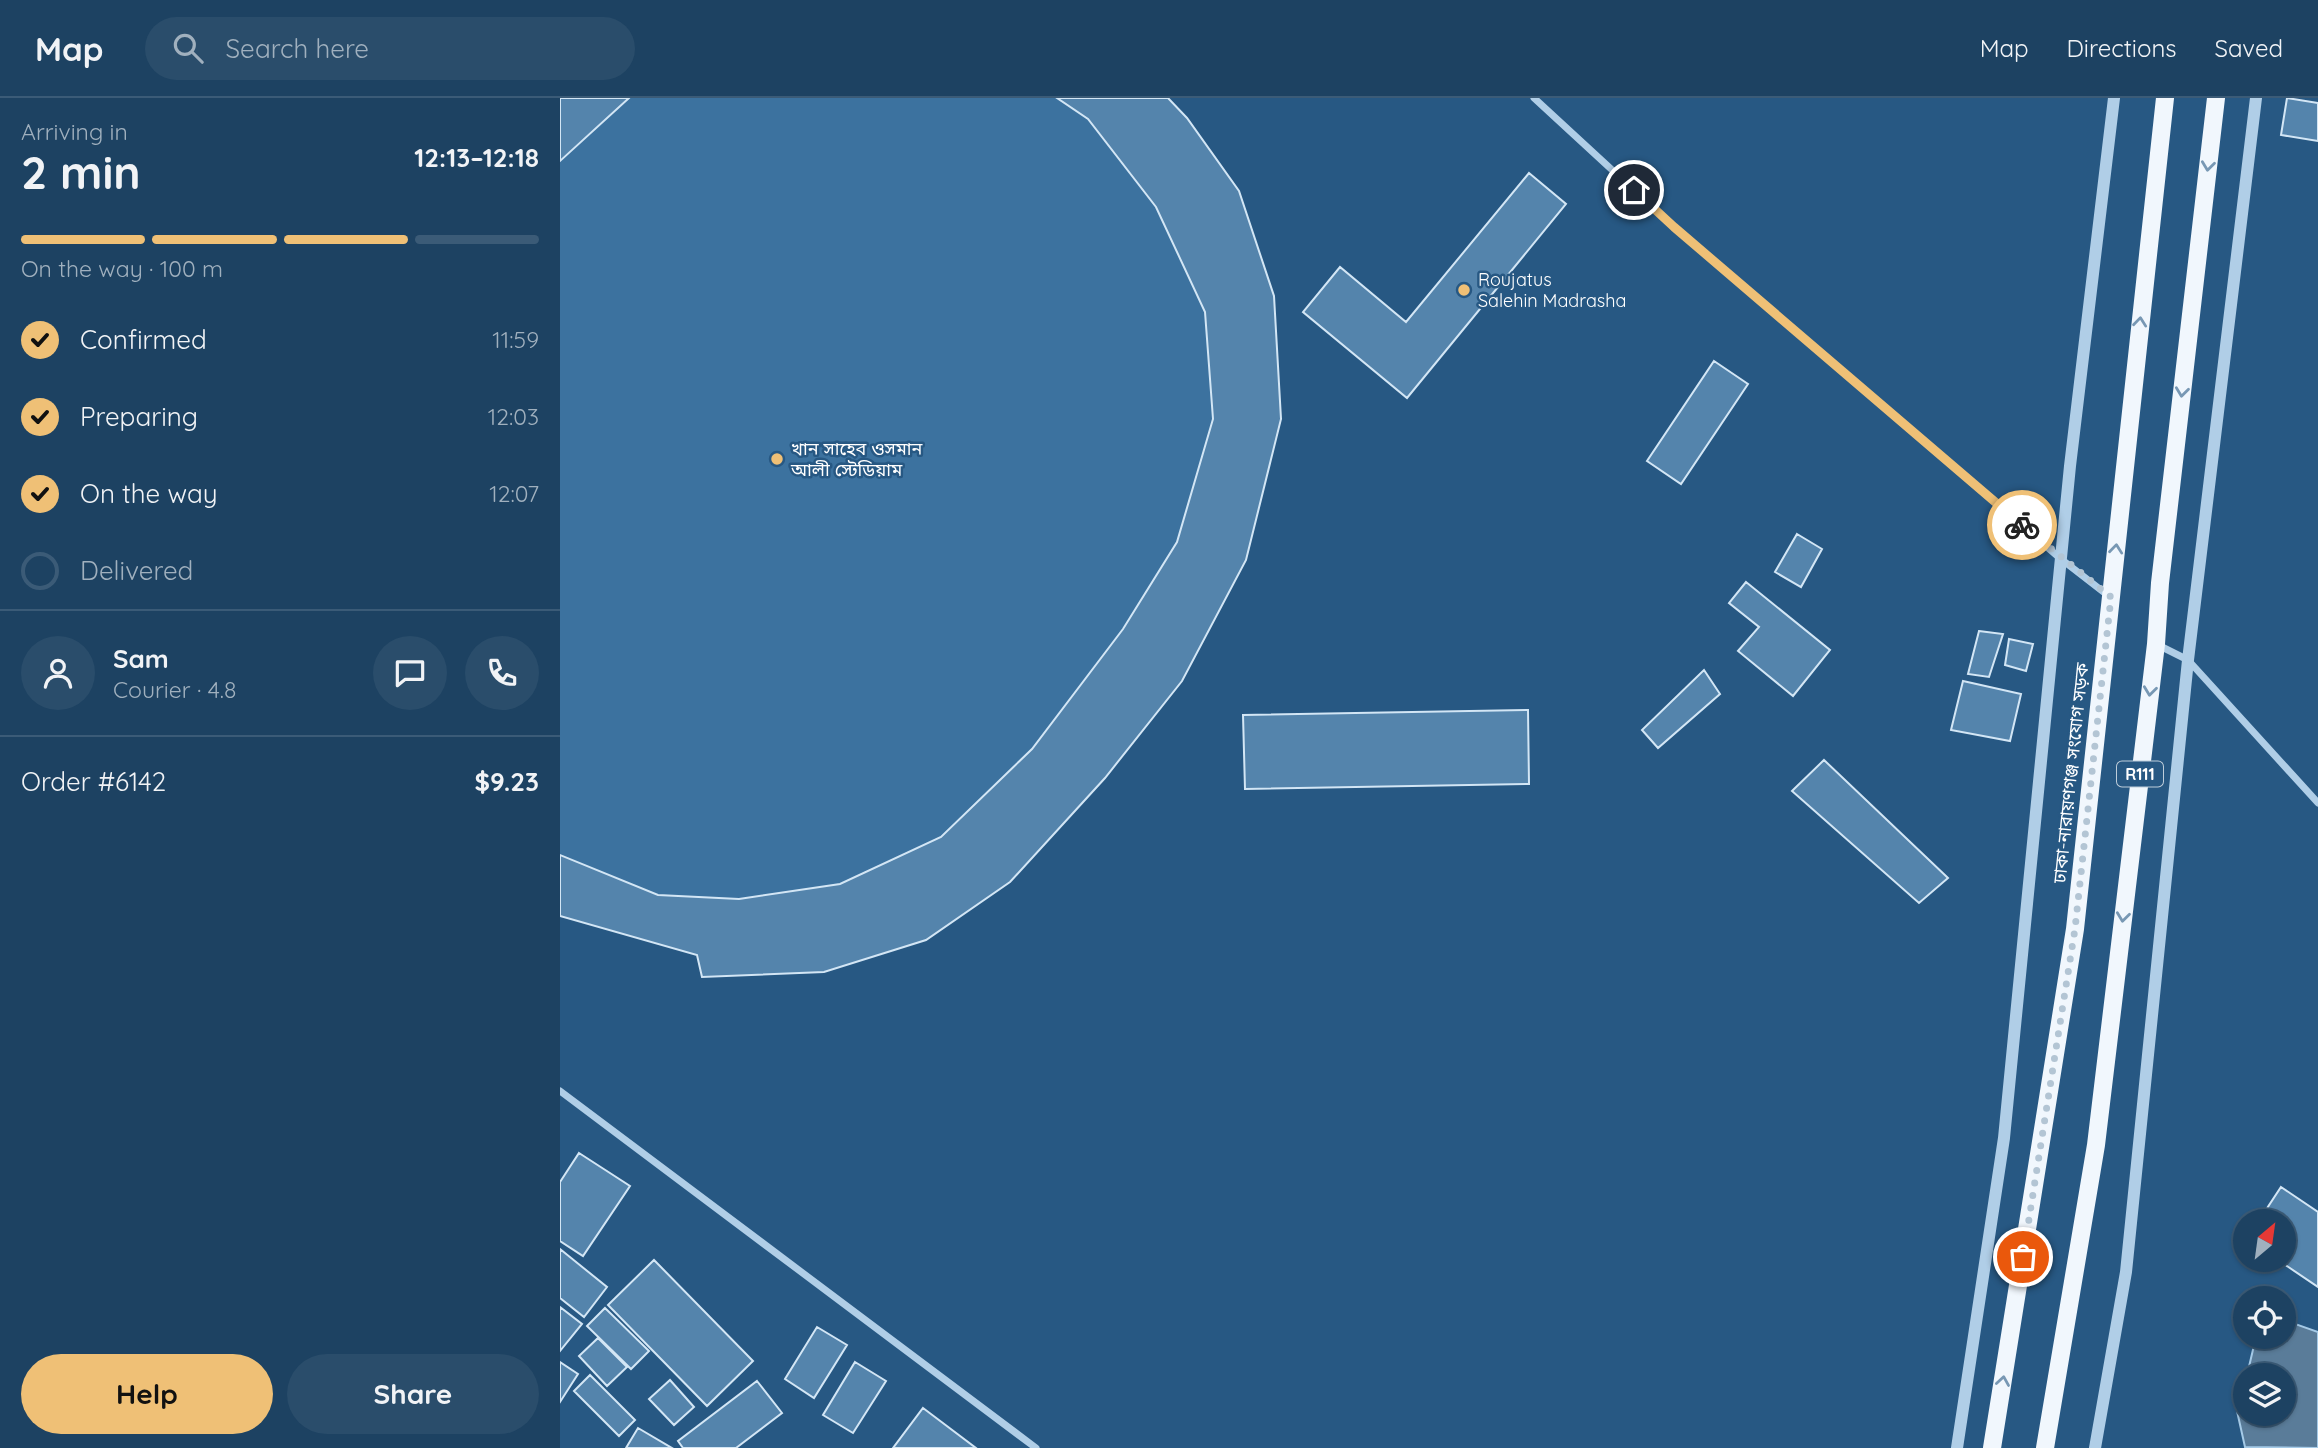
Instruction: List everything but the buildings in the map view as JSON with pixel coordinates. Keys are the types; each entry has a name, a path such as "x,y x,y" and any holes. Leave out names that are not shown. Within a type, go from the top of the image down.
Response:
{"main road":[{"name":"ঢাকা-নারায়ণগঞ্জ সংযোগ সড়ক","path":"1992,1448 2075,929 2165,98"},
{"name":"R111","path":"2045,1448 2096,1145 2156,644 2160,583 2216,98"}],"street":[{"path":"1534,98 1674,227 2061,559 2111,597"},
{"path":"1957,1448 2004,1138 2061,559 2114,98"},
{"path":"2095,1448 2126,1272 2188,660 2256,98"},
{"path":"2156,644 2188,660 2318,803"},
{"path":"560,1091 1036,1448"}],"shaded area":[{"path":"629,98 1057,98 1088,119 1156,207 1205,312 1213,419 1177,542 1123,629 1032,749 941,837 840,884 739,899 658,895 560,855 560,161"},
{"path":"2296,1324 2318,1332 2318,1448 2245,1447 2240,1426 2296,1426 2296,1363 2250,1363 2253,1349 2296,1349"}],"way so far":[{"path":"2022,525 2111,597 2075,929 2023,1257"}],"place":[{"name":"Roujatus Salehin Madrasha","path":"1464,290"},
{"name":"খান সাহেব ওসমান আলী স্টেডিয়াম","path":"777,459"}],"route":[{"path":"1634,190 2022,525"}]}
